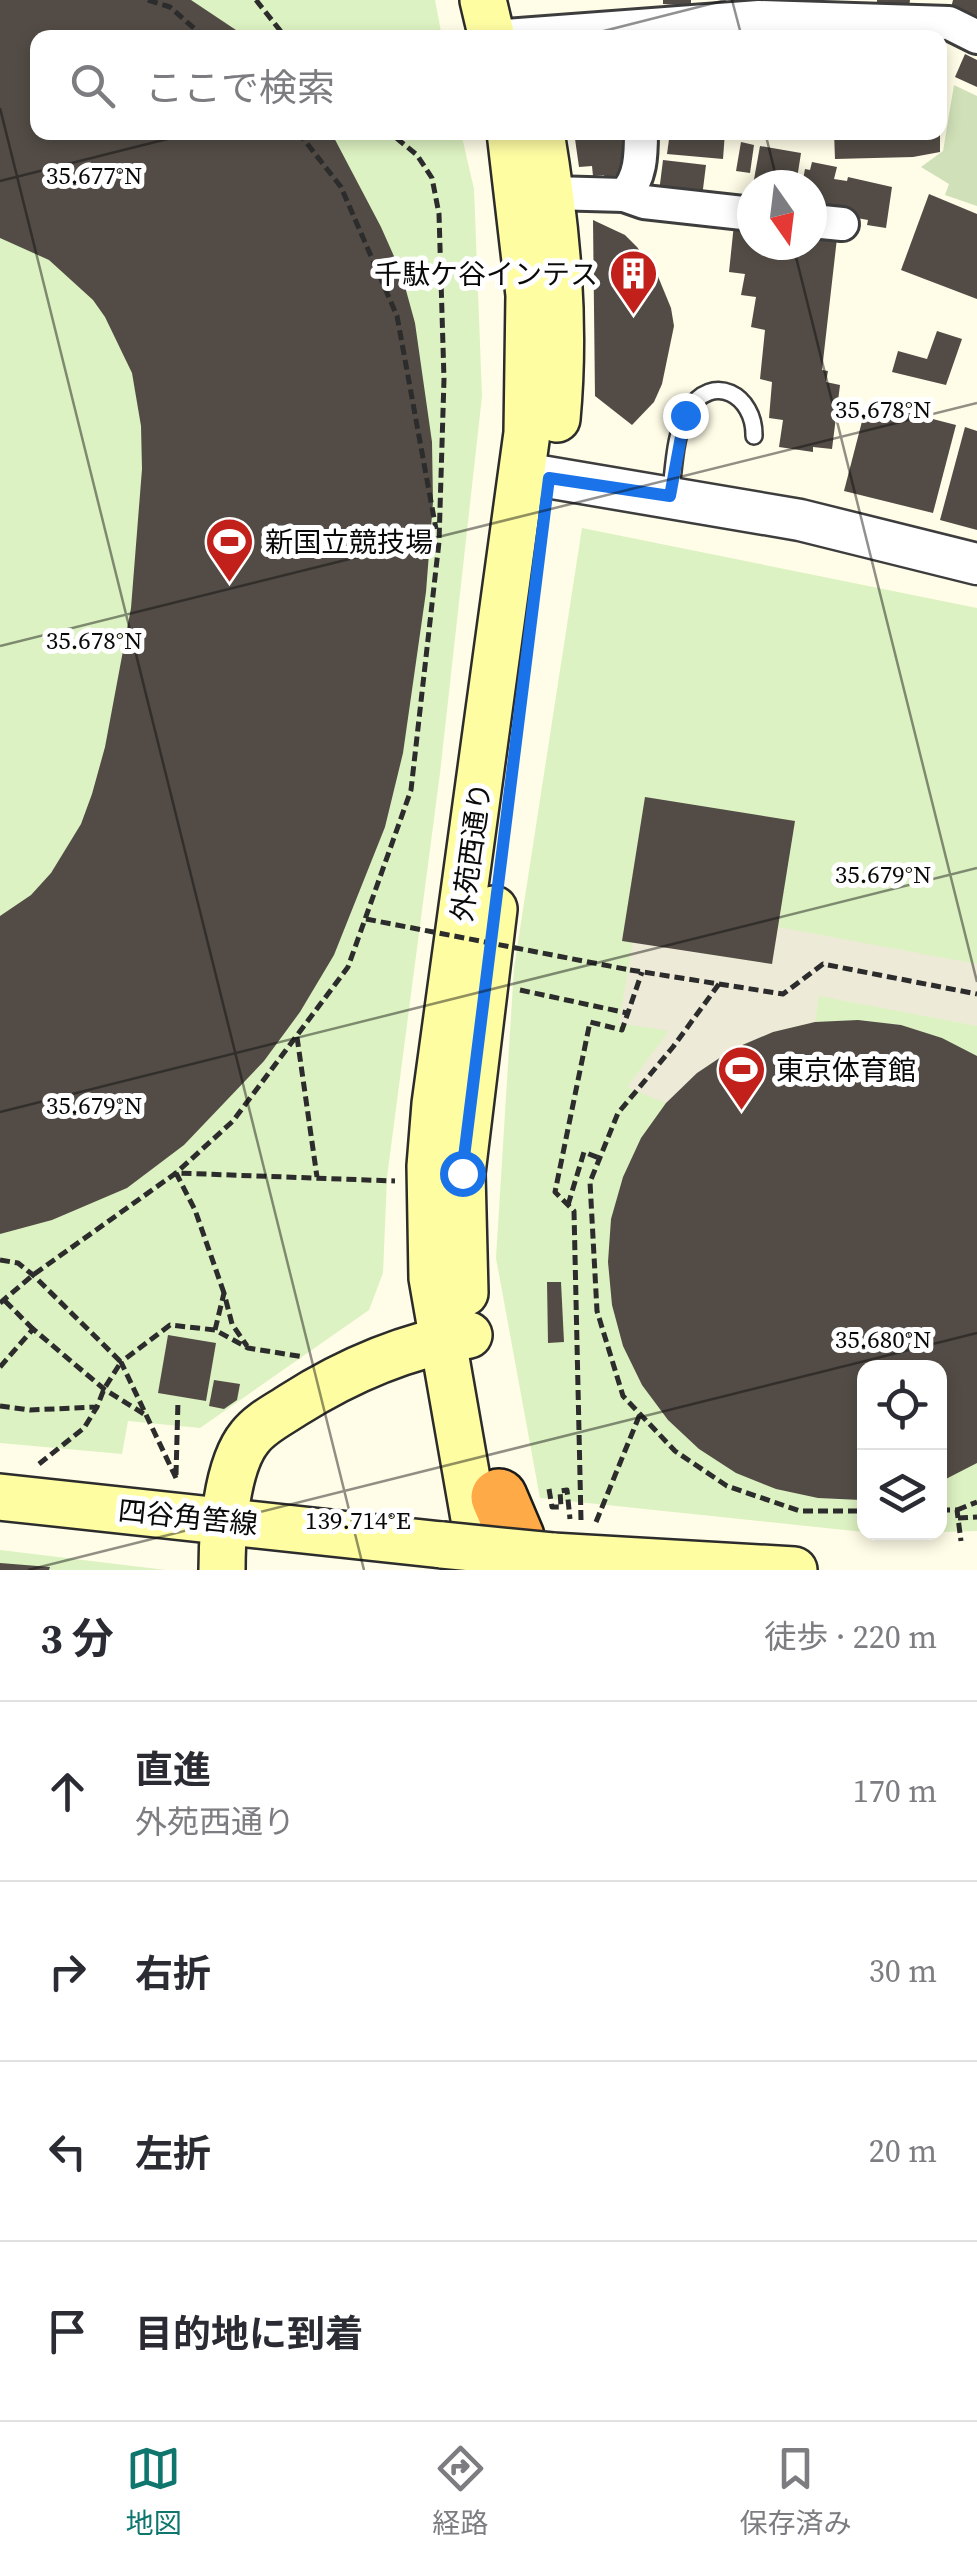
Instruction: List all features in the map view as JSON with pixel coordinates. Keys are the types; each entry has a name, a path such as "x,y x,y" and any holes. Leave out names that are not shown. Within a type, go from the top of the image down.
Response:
{"highway":[{"path":"499,1497 516,1537 539,1554"}],"main road":[{"path":"483,0 509,29"},
{"name":"外苑西通り","path":"511,140 529,295 536,475"},
{"name":"外苑西通り","path":"483,1570 456,1338 462,1274 462,1173 536,475 559,396 562,310 542,140"},
{"path":"222,1570 238,1458 249,1438 266,1422 371,1363 456,1338"},
{"name":"外苑西通り","path":"456,1338 499,1497"},
{"name":"四谷角筈線","path":"0,1497 539,1554 794,1570"}],"street":[{"path":"509,29 765,8 950,23 977,37"},
{"path":"624,195 633,187 641,158 641,140"},
{"path":"551,192 624,195 644,202 737,212"},
{"path":"536,475 800,520 977,564"}],"lane":[{"path":"670,496 685,415 700,396 720,390 737,396 750,410 754,436"}],"path":[{"path":"148,0 170,8 196,30"},
{"path":"170,8 176,0"},
{"path":"256,0 280,30"},
{"path":"304,140 341,187 397,316 439,542"},
{"path":"146,1416 104,1389 2,1302 33,1275 176,1173 234,1121 348,967 411,790 439,542 444,379 439,214 432,178 417,155 399,140"},
{"path":"366,920 782,994 823,964 977,994"},
{"path":"581,1520 574,1210 554,1192 590,1022 622,1030 642,972"},
{"path":"720,984 674,1048 618,1113 590,1182 597,1311 623,1396 675,1452 727,1486 800,1512 857,1511"},
{"path":"503,986 627,1013"},
{"path":"297,1036 317,1177"},
{"path":"568,1204 584,1152 600,1158"},
{"path":"176,1173 408,1182"},
{"path":"176,1173 194,1210 232,1324 248,1348"},
{"path":"0,1260 18,1263 33,1275 121,1362 176,1478 178,1400"},
{"path":"214,1330 224,1293"},
{"path":"34,1468 84,1428 121,1362 170,1325 214,1330 248,1348 322,1360"},
{"path":"0,1368 33,1328"},
{"path":"0,1406 30,1410 97,1407"},
{"path":"596,1522 640,1414"},
{"path":"539,1554 567,1490 560,1491 561,1507 552,1507 549,1489 559,1489"},
{"path":"957,1514 977,1502"},
{"path":"947,1512 977,1517"},
{"path":"957,1514 961,1542"}],"green space":[{"name":"新国立競技場","path":"0,0 435,0 441,30 30,30 30,140 463,140 474,189 482,396 440,773 387,1177 383,1273 369,1310 200,1428 128,1421 122,1454 0,1443"},
{"path":"954,85 977,96 977,206 945,195 949,184 921,167 943,151"},
{"name":"東京体育館","path":"582,528 977,608 977,1531 947,1532 947,1360 857,1360 857,1531 540,1498 496,1258 514,968"},
{"path":"0,1550 166,1570 0,1570"}],"shaded area":[{"path":"778,927 977,964 977,1026 819,996 815,1022 773,1032 733,1049 666,1103 627,1087 669,1031 619,1023 633,942 771,964"}],"building":[{"path":"0,0 191,0 236,30 30,30 30,140 335,140 401,272 415,323 432,442 433,502 426,592 403,753 385,827 334,955 300,1012 264,1061 184,1145 127,1188 52,1220 0,1234 0,916 31,895 51,873 81,824 92,794 105,747 131,608 142,469 141,426 132,373 105,317 93,300 49,260 0,238"},
{"path":"663,0 691,0 691,6 663,4"},
{"path":"877,0 910,0 909,7 877,6"},
{"path":"953,0 977,0 977,16 951,8"},
{"path":"965,54 977,60 977,87 955,77"},
{"path":"575,140 631,140 628,173 605,178 593,176 592,166 579,167"},
{"path":"669,140 724,140 723,159 667,154"},
{"path":"834,140 940,140 940,152 913,157 835,159"},
{"path":"741,142 754,145 750,170 736,171"},
{"path":"760,146 801,153 798,170 756,170"},
{"path":"663,160 706,165 702,197 659,192"},
{"path":"812,162 837,167 834,179 847,181 848,177 892,187 886,228 867,225 868,220 827,213 827,170 810,170"},
{"path":"929,194 977,214 977,299 901,270"},
{"name":"千駄ケ谷インテス","path":"593,220 625,235 637,247 657,274 671,308 674,326 662,384 654,402 632,425 595,396"},
{"path":"734,224 737,260 827,260 827,237 837,238 822,370 828,371 826,382 840,385 832,449 813,447 813,452 779,447 783,420 769,418 772,382 760,379 765,330 751,327 756,297 741,295 745,274 729,272"},
{"path":"937,331 962,339 946,385 892,372 898,351 927,359"},
{"path":"867,402 956,425 933,513 844,491"},
{"path":"965,427 977,431 977,530 940,520"},
{"path":"645,797 795,821 772,964 622,941"},
{"name":"東京体育館","path":"858,1020 901,1025 942,1038 977,1056 977,1463 947,1478 947,1360 857,1360 857,1500 818,1498 776,1489 736,1473 699,1449 668,1420 642,1385 623,1346 612,1305 608,1262 611,1219 623,1177 641,1138 666,1103 697,1073 733,1049 773,1032 815,1022"},
{"path":"547,1282 561,1282 564,1342 548,1343"},
{"path":"168,1335 216,1343 206,1401 158,1393"},
{"path":"214,1380 240,1384 237,1400 224,1409 209,1406"},
{"path":"0,1563 50,1567 0,1570"}],"place":[{"name":"千駄ケ谷インテス","path":"633,316"},
{"name":"新国立競技場","path":"230,584"},
{"name":"東京体育館","path":"741,1112"}],"route":[{"path":"462,1173 549,478 670,496 685,415"}]}
